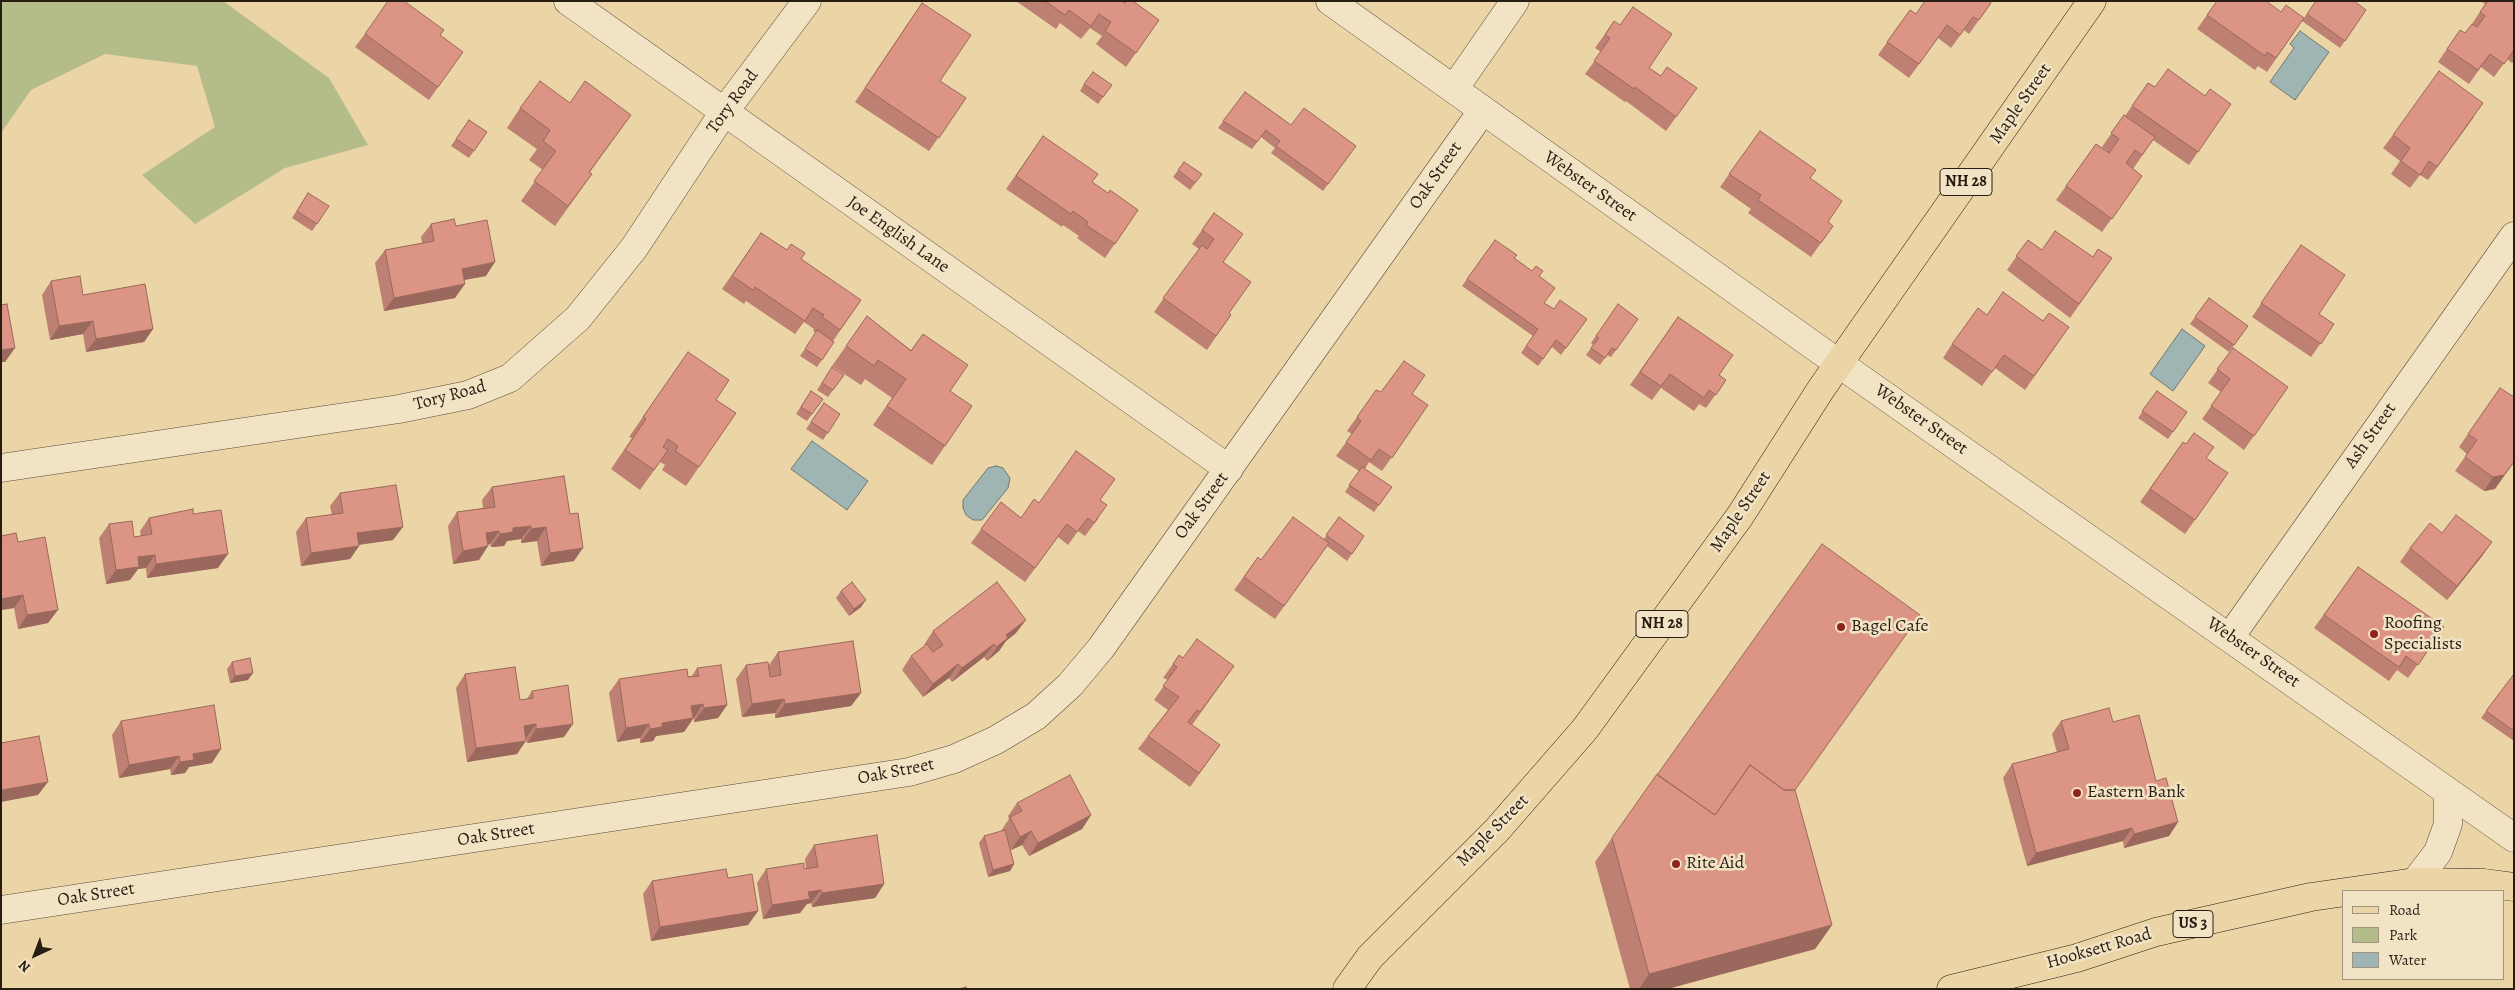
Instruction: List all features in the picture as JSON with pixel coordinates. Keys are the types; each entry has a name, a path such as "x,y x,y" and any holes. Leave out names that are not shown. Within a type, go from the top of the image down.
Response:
{"main road":[{"name":"Maple Street","path":"1347,989 1370,956 1497,830 1534,790 1585,729 1740,516 1839,363 2092,1"},
{"name":"Hooksett Road","path":"2355,890 2414,882 2484,883 2514,887"},
{"name":"Hooksett Road","path":"1951,989 2077,958 2156,932 2311,896 2342,892"}],"street":[{"name":"Joe English Lane","path":"568,1 1229,469"},
{"name":"Tory Road","path":"1,468 399,409 468,395 510,378 578,318 634,248 724,112 807,1"},
{"name":"Webster Street","path":"1330,1 1839,363 2230,636 2514,838"},
{"path":"1454,88 1516,1"},
{"name":"Oak Street","path":"1,910 909,772 954,759 996,740 1036,716 1070,685 1101,648 1483,110"},
{"name":"Ash Street","path":"2230,636 2514,236"},
{"path":"2414,882 2438,852 2448,824 2448,792"}],"green space":[{"path":"1,1 223,1 329,78 368,145 285,168 195,224 142,175 215,127 197,66 105,54 31,90 1,133"}],"water":[{"path":"2300,31 2329,52 2295,100 2270,82 2294,48 2290,44"},
{"path":"2182,329 2205,346 2173,391 2150,374"},
{"path":"812,441 868,481 847,510 791,469"},
{"path":"996,466 1003,468 1010,478 1008,488 982,520 973,520 966,515 963,508 963,500 988,468"}],"building":[{"path":"388,1 404,1 444,30 440,35 463,52 438,87 365,34"},
{"path":"1045,1 1122,1 1125,3 1133,1 1159,20 1136,53 1105,31 1111,22 1099,14 1091,26 1069,10 1065,15"},
{"path":"1925,1 1989,1 1991,3 1979,20 1973,17 1960,35 1947,25 1919,64 1887,42 1910,10 1916,14"},
{"path":"2217,1 2266,1 2281,12 2286,5 2304,18 2276,58 2267,52 2265,56 2207,15"},
{"path":"2316,1 2354,1 2366,10 2345,41 2307,14"},
{"path":"2488,1 2514,1 2514,50 2504,64 2490,54 2478,70 2447,49 2460,30 2465,33 2472,24 2477,27 2485,16 2480,12"},
{"path":"922,3 971,35 940,81 966,98 939,138 865,88"},
{"path":"1633,7 1672,34 1649,68 1661,76 1667,67 1697,88 1676,117 1635,87 1634,89 1594,61 1610,38 1605,35 1614,21 1620,25"},
{"path":"2168,69 2205,96 2210,89 2231,104 2198,152 2132,106 2148,83 2155,87"},
{"path":"2439,71 2483,103 2437,167 2429,161 2420,175 2401,161 2410,148 2393,135"},
{"path":"1093,72 1112,85 1103,97 1084,84"},
{"path":"540,81 570,103 585,81 631,115 589,172 592,174 568,206 534,181 556,151 543,141 550,130 520,108"},
{"path":"1245,92 1291,125 1304,108 1356,146 1328,184 1276,146 1280,141 1266,130 1257,142 1223,121"},
{"path":"2124,115 2155,137 2142,155 2135,150 2126,163 2142,176 2112,219 2066,186 2096,144 2109,153 2119,139 2111,133"},
{"path":"469,120 487,132 474,151 456,139"},
{"path":"1760,131 1816,170 1810,178 1842,201 1828,222 1833,226 1821,243 1758,200 1761,195 1729,174"},
{"path":"1043,136 1098,174 1092,182 1108,193 1110,190 1138,210 1115,244 1086,225 1088,222 1073,211 1071,214 1016,176"},
{"path":"1184,162 1202,174 1195,183 1178,170"},
{"path":"308,193 329,206 317,224 297,211"},
{"path":"1214,213 1243,234 1223,262 1251,282 1229,313 1231,315 1216,336 1163,298 1202,245 1207,249 1214,239 1202,230"},
{"path":"454,219 456,226 487,220 495,262 462,269 465,284 394,298 385,250 434,241 431,224"},
{"path":"2055,231 2093,257 2098,249 2112,258 2079,304 2016,256 2028,240 2042,250"},
{"path":"761,233 787,250 791,244 805,253 801,259 861,300 840,330 822,317 824,315 813,308 805,321 755,287 753,290 732,276"},
{"path":"1495,240 1517,255 1514,258 1532,271 1536,266 1543,271 1539,276 1555,288 1544,303 1554,309 1560,300 1587,319 1566,348 1556,340 1543,359 1526,346 1538,329 1467,279"},
{"path":"2301,245 2345,275 2319,314 2334,324 2321,344 2261,303"},
{"path":"80,276 83,295 145,284 153,329 96,339 93,321 59,326 51,281"},
{"path":"2003,292 2043,321 2049,313 2069,327 2034,376 2004,355 1992,372 1952,344 1978,308 1987,315"},
{"path":"2209,298 2248,326 2234,345 2195,317"},
{"path":"7,304 15,348 1,350 1,305"},
{"path":"1618,304 1638,319 1616,350 1612,348 1605,358 1591,348 1599,338 1596,336"},
{"path":"867,316 911,351 923,334 968,365 950,391 972,406 945,446 887,406 906,379 878,360 874,366 846,346"},
{"path":"1678,317 1733,355 1719,375 1726,380 1716,395 1709,390 1704,398 1670,374 1661,386 1640,372"},
{"path":"817,330 834,342 822,360 805,349"},
{"path":"2233,348 2288,387 2254,436 2211,406 2230,379 2217,369"},
{"path":"688,352 729,380 716,400 736,413 699,467 675,451 678,446 668,439 663,447 668,450 654,470 625,450 646,419 643,417"},
{"path":"1404,361 1425,375 1412,394 1428,405 1392,458 1379,449 1371,460 1346,442 1361,421 1357,417 1376,390 1381,392"},
{"path":"832,367 844,375 833,390 822,383"},
{"path":"2500,388 2514,397 2514,462 2504,475 2493,477 2465,457 2477,440 2468,434"},
{"path":"811,391 823,399 812,414 801,407"},
{"path":"2157,391 2187,412 2173,432 2142,411"},
{"path":"824,403 840,414 828,433 811,422"},
{"path":"2194,433 2214,447 2206,458 2228,473 2195,520 2150,489 2183,442 2186,444"},
{"path":"1076,451 1115,479 1100,500 1107,505 1094,523 1088,518 1077,532 1067,524 1035,568 981,529 1001,502 1021,518 1034,499 1039,503"},
{"path":"1362,467 1392,487 1379,505 1349,485"},
{"path":"564,476 570,514 578,513 583,548 550,553 546,527 531,529 531,526 513,528 513,532 500,534 499,531 486,533 488,546 463,551 457,512 495,507 492,487"},
{"path":"396,485 403,527 357,533 359,546 311,553 306,518 343,513 340,493"},
{"path":"193,509 193,514 221,510 228,554 156,564 155,555 138,557 139,567 116,570 109,524 132,521 134,537 152,534 149,518"},
{"path":"2456,515 2492,542 2457,586 2410,548 2430,523 2442,533"},
{"path":"1293,517 1329,543 1284,606 1244,577 1258,557 1261,560"},
{"path":"1339,517 1364,536 1352,554 1326,535"},
{"path":"16,533 18,542 45,537 58,610 27,615 23,595 1,599 1,536"},
{"path":"1822,544 1920,615 1795,790 1784,790 1750,765 1715,815 1657,775"},
{"name":"Roofing Specialists","path":"2358,567 2444,627 2418,665 2406,656 2399,667 2324,615"},
{"path":"852,582 866,600 854,609 841,591"},
{"path":"997,582 1026,620 1006,635 1008,638 996,647 994,644 962,668 958,664 933,684 911,656 927,644 933,652 943,645 933,631"},
{"path":"1197,639 1234,666 1200,712 1197,710 1188,722 1220,745 1199,773 1148,736 1179,697 1163,686 1177,667 1173,664 1179,655 1183,658"},
{"path":"853,641 861,693 785,704 784,699 752,704 746,665 768,662 770,677 781,675 778,652"},
{"path":"250,658 253,673 235,676 232,662"},
{"path":"721,665 727,705 704,708 703,704 691,706 693,718 662,723 662,727 650,729 649,724 626,728 619,679 687,669 688,677 699,676 697,668"},
{"path":"515,667 520,700 533,698 532,691 568,685 573,724 536,729 536,724 524,726 526,741 476,748 465,674"},
{"path":"2514,674 2514,731 2486,711"},
{"path":"214,705 221,749 193,754 194,760 180,762 179,756 129,765 121,721"},
{"name":"Eastern Bank","path":"2109,708 2113,722 2139,715 2156,781 2166,778 2178,822 2134,834 2132,828 2036,853 2012,764 2069,749 2061,721"},
{"path":"39,736 48,782 1,790 1,743"},
{"name":"Rite Aid","path":"1750,765 1784,790 1795,790 1832,925 1649,974 1612,838 1657,774 1715,815"},
{"path":"1070,775 1091,815 1038,843 1031,831 1020,837 1010,817 1022,811 1017,803"},
{"path":"1005,830 1014,864 993,870 984,836"},
{"path":"877,835 884,884 822,893 821,890 808,892 810,899 772,905 766,869 804,863 804,869 818,867 814,845"},
{"path":"726,869 728,878 752,874 758,911 660,927 652,881"}],"place":[{"name":"Bagel Cafe","path":"1841,627"},
{"name":"Roofing Specialists","path":"2374,634"},
{"name":"Eastern Bank","path":"2077,793"},
{"name":"Rite Aid","path":"1676,864"}]}
